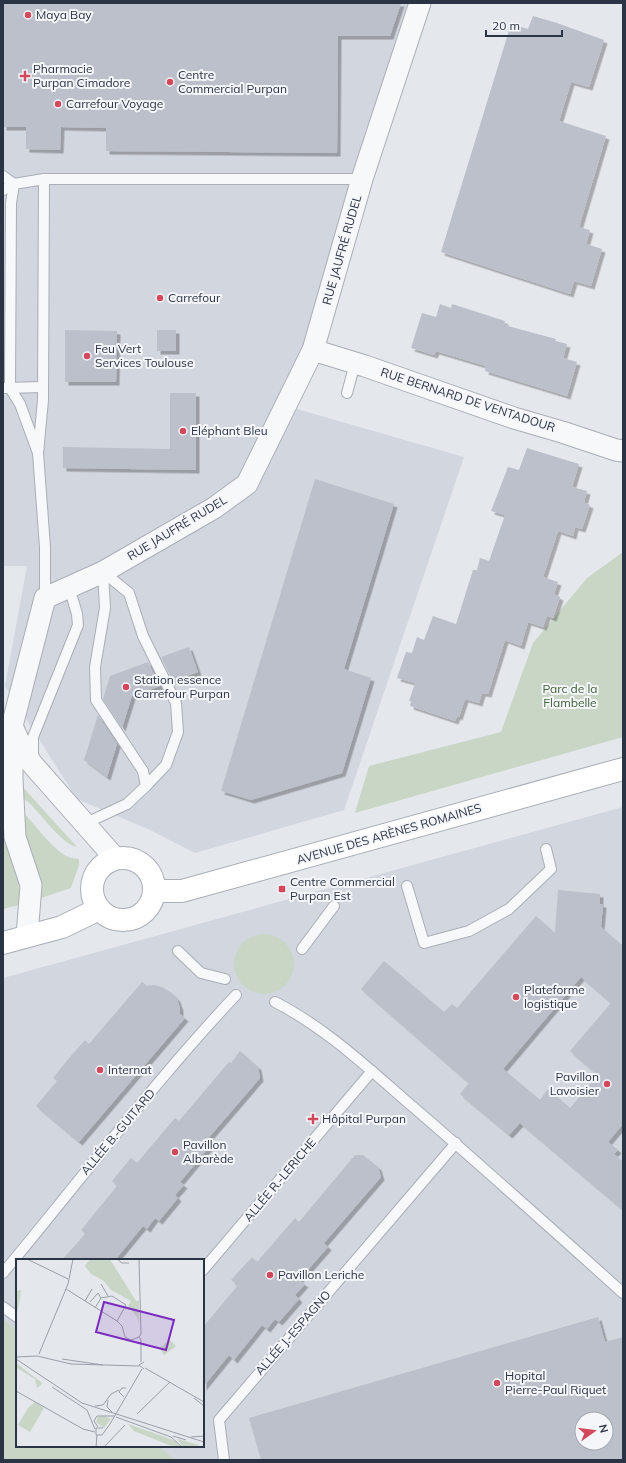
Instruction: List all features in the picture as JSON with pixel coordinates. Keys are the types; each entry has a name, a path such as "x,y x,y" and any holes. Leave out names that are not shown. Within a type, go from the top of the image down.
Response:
{"main road":[{"name":"AVENUE DES ARÈNES ROMAINES","path":"154,891 182,891 623,769"},
{"path":"127,857 138,861 147,869 153,879 154,891 152,900 141,914 132,919 123,920 114,919 99,909 94,901 91,888 94,874 103,864 115,858 127,857"},
{"path":"3,943 62,927 99,909"}],"street":[{"name":"RUE JAUFRÉ RUDEL","path":"45,598 103,572 214,508 247,484 313,350 362,179 420,3"},
{"name":"RUE BERNARD DE VENTADOUR","path":"313,350 514,418 623,451"},
{"path":"26,936 31,885 15,837 12,779 12,726 45,598"},
{"path":"12,726 26,757 115,858"}],"lane":[{"path":"3,176 14,184"},
{"path":"44,179 43,400 38,453 45,548 45,598"},
{"path":"3,190 14,184 44,179 362,179"},
{"path":"14,184 11,203 6,388 20,404 38,453"},
{"path":"347,393 355,363"},
{"path":"6,388 43,387"},
{"path":"103,572 105,608 95,667 96,700 143,771 146,786"},
{"path":"84,824 127,804 146,786 166,765 178,732 176,703 143,636 129,593 103,572"},
{"path":"40,774 33,754 33,737 78,625 77,614 69,587"},
{"path":"407,886 424,943 469,931 509,909 551,869 546,849"},
{"path":"302,949 334,906"},
{"path":"178,951 201,973 225,979"},
{"name":"ALLÉE B.-GUITARD","path":"3,1273 78,1180 192,1044 236,995"},
{"path":"276,1002 303,1018 334,1040 372,1071 456,1143 623,1292"},
{"name":"ALLÉE R.-LERICHE","path":"204,1269 372,1071"},
{"name":"ALLÉE J.-ESPAGNO","path":"224,1460 219,1420 456,1143"},
{"path":"3,1306 16,1316"}],"shaded area":[{"path":"3,3 415,3 319,327 283,405 464,457 344,810 195,853 150,830 77,799 5,686 27,566 3,566"},
{"name":"Hôpital Purpan","path":"623,807 623,1460 3,1460 3,978"}],"green space":[{"name":"Parc de la Flambelle","path":"623,552 623,737 355,813 369,766 501,732 533,643 587,578"},
{"path":"22,786 77,847 70,844 56,833 36,810 23,798"},
{"path":"3,807 17,867 19,905 3,909"},
{"path":"19,809 54,847 71,858 79,859 79,865 71,888 38,899"},
{"path":"264,934 280,939 285,943 289,948 294,964 289,980 285,985 280,989 264,994 248,989 243,985 239,980 234,964 239,948 243,943 248,939"},
{"path":"3,1319 16,1330 16,1447 159,1447 175,1460 3,1460"}],"building":[{"name":"Centre Commercial Purpan","path":"3,3 401,3 390,36 338,36 337,153 106,151 106,128 61,127 60,150 26,149 26,127 3,127"},
{"path":"533,16 604,40 589,87 571,82 559,121 606,136 579,227 590,230 586,244 602,249 591,286 574,281 570,294 441,252 511,24 528,29"},
{"path":"440,304 451,308 452,304 505,321 504,325 556,339 555,341 567,344 563,358 577,362 567,396 485,371 486,366 436,351 434,355 411,348 422,313 436,317"},
{"path":"65,330 117,331 116,382 65,382"},
{"path":"157,330 176,330 176,351 157,351"},
{"path":"170,393 196,393 196,470 63,468 63,447 170,449"},
{"path":"527,448 579,464 572,487 587,491 584,502 590,505 582,529 575,527 573,536 558,531 543,577 558,582 554,594 560,597 553,618 547,616 543,627 528,622 521,646 505,640 488,694 482,693 479,703 465,699 459,717 457,716 455,721 410,706 411,701 409,701 415,683 397,678 406,652 412,653 417,637 424,640 433,616 456,624 473,570 477,570 480,558 489,561 505,515 491,511 508,467 519,470"},
{"path":"315,479 394,504 344,669 371,678 342,773 251,800 221,791"},
{"path":"189,647 198,672 173,681 161,657"},
{"path":"148,662 160,686 132,696 122,728 103,699 110,676"},
{"path":"98,715 117,744 107,777 84,760"},
{"path":"558,890 600,894 600,904 603,904 601,927 623,946 623,1124 608,1142 618,1150 614,1154 623,1162 623,1210 520,1123 509,1135 460,1094 469,1083 361,989 384,961 444,1012 452,1004 457,1008 536,916 555,933","holes":["581,977 611,1003 570,1051 598,1075 570,1108 548,1089 540,1100 503,1069"]},
{"name":"Internat","path":"142,982 147,986 154,985 162,987 172,993 177,999 180,1014 185,1018 79,1142 36,1106 57,1081 53,1078 70,1057 85,1040 89,1044"},
{"name":"Pavillon Albarède","path":"240,1051 258,1067 260,1078 205,1142 210,1146 180,1182 184,1185 175,1195 178,1198 159,1221 155,1218 147,1229 143,1226 116,1259 63,1259 85,1234 81,1230 117,1186 112,1181 131,1158 137,1163 175,1118 179,1121 229,1062 231,1063"},
{"name":"Pavillon Leriche","path":"355,1155 363,1155 378,1167 381,1177 324,1243 328,1247 299,1280 305,1284 295,1295 299,1299 279,1322 275,1319 267,1329 262,1325 234,1360 229,1355 204,1386 204,1326 238,1285 231,1280 252,1257 257,1262 295,1218 299,1222"},
{"name":"Hopital Pierre-Paul Riquet","path":"598,1317 605,1342 623,1337 623,1460 261,1460 249,1418"}],"place":[{"name":"Maya Bay","path":"28,15"},
{"name":"Pharmacie Purpan Cimadore","path":"25,76"},
{"name":"Centre Commercial Purpan","path":"170,82"},
{"name":"Carrefour Voyage","path":"58,104"},
{"name":"Carrefour","path":"160,298"},
{"name":"Feu Vert Services Toulouse","path":"87,356"},
{"name":"Eléphant Bleu","path":"183,431"},
{"name":"Station essence Carrefour Purpan","path":"126,687"},
{"name":"Centre Commercial Purpan Est","path":"282,889"},
{"name":"Plateforme logistique","path":"516,997"},
{"name":"Internat","path":"100,1070"},
{"name":"Pavillon Lavoisier","path":"607,1084"},
{"name":"Hôpital Purpan","path":"313,1119"},
{"name":"Pavillon Albarède","path":"175,1152"},
{"name":"Pavillon Leriche","path":"270,1275"},
{"name":"Hopital Pierre-Paul Riquet","path":"497,1383"}]}
